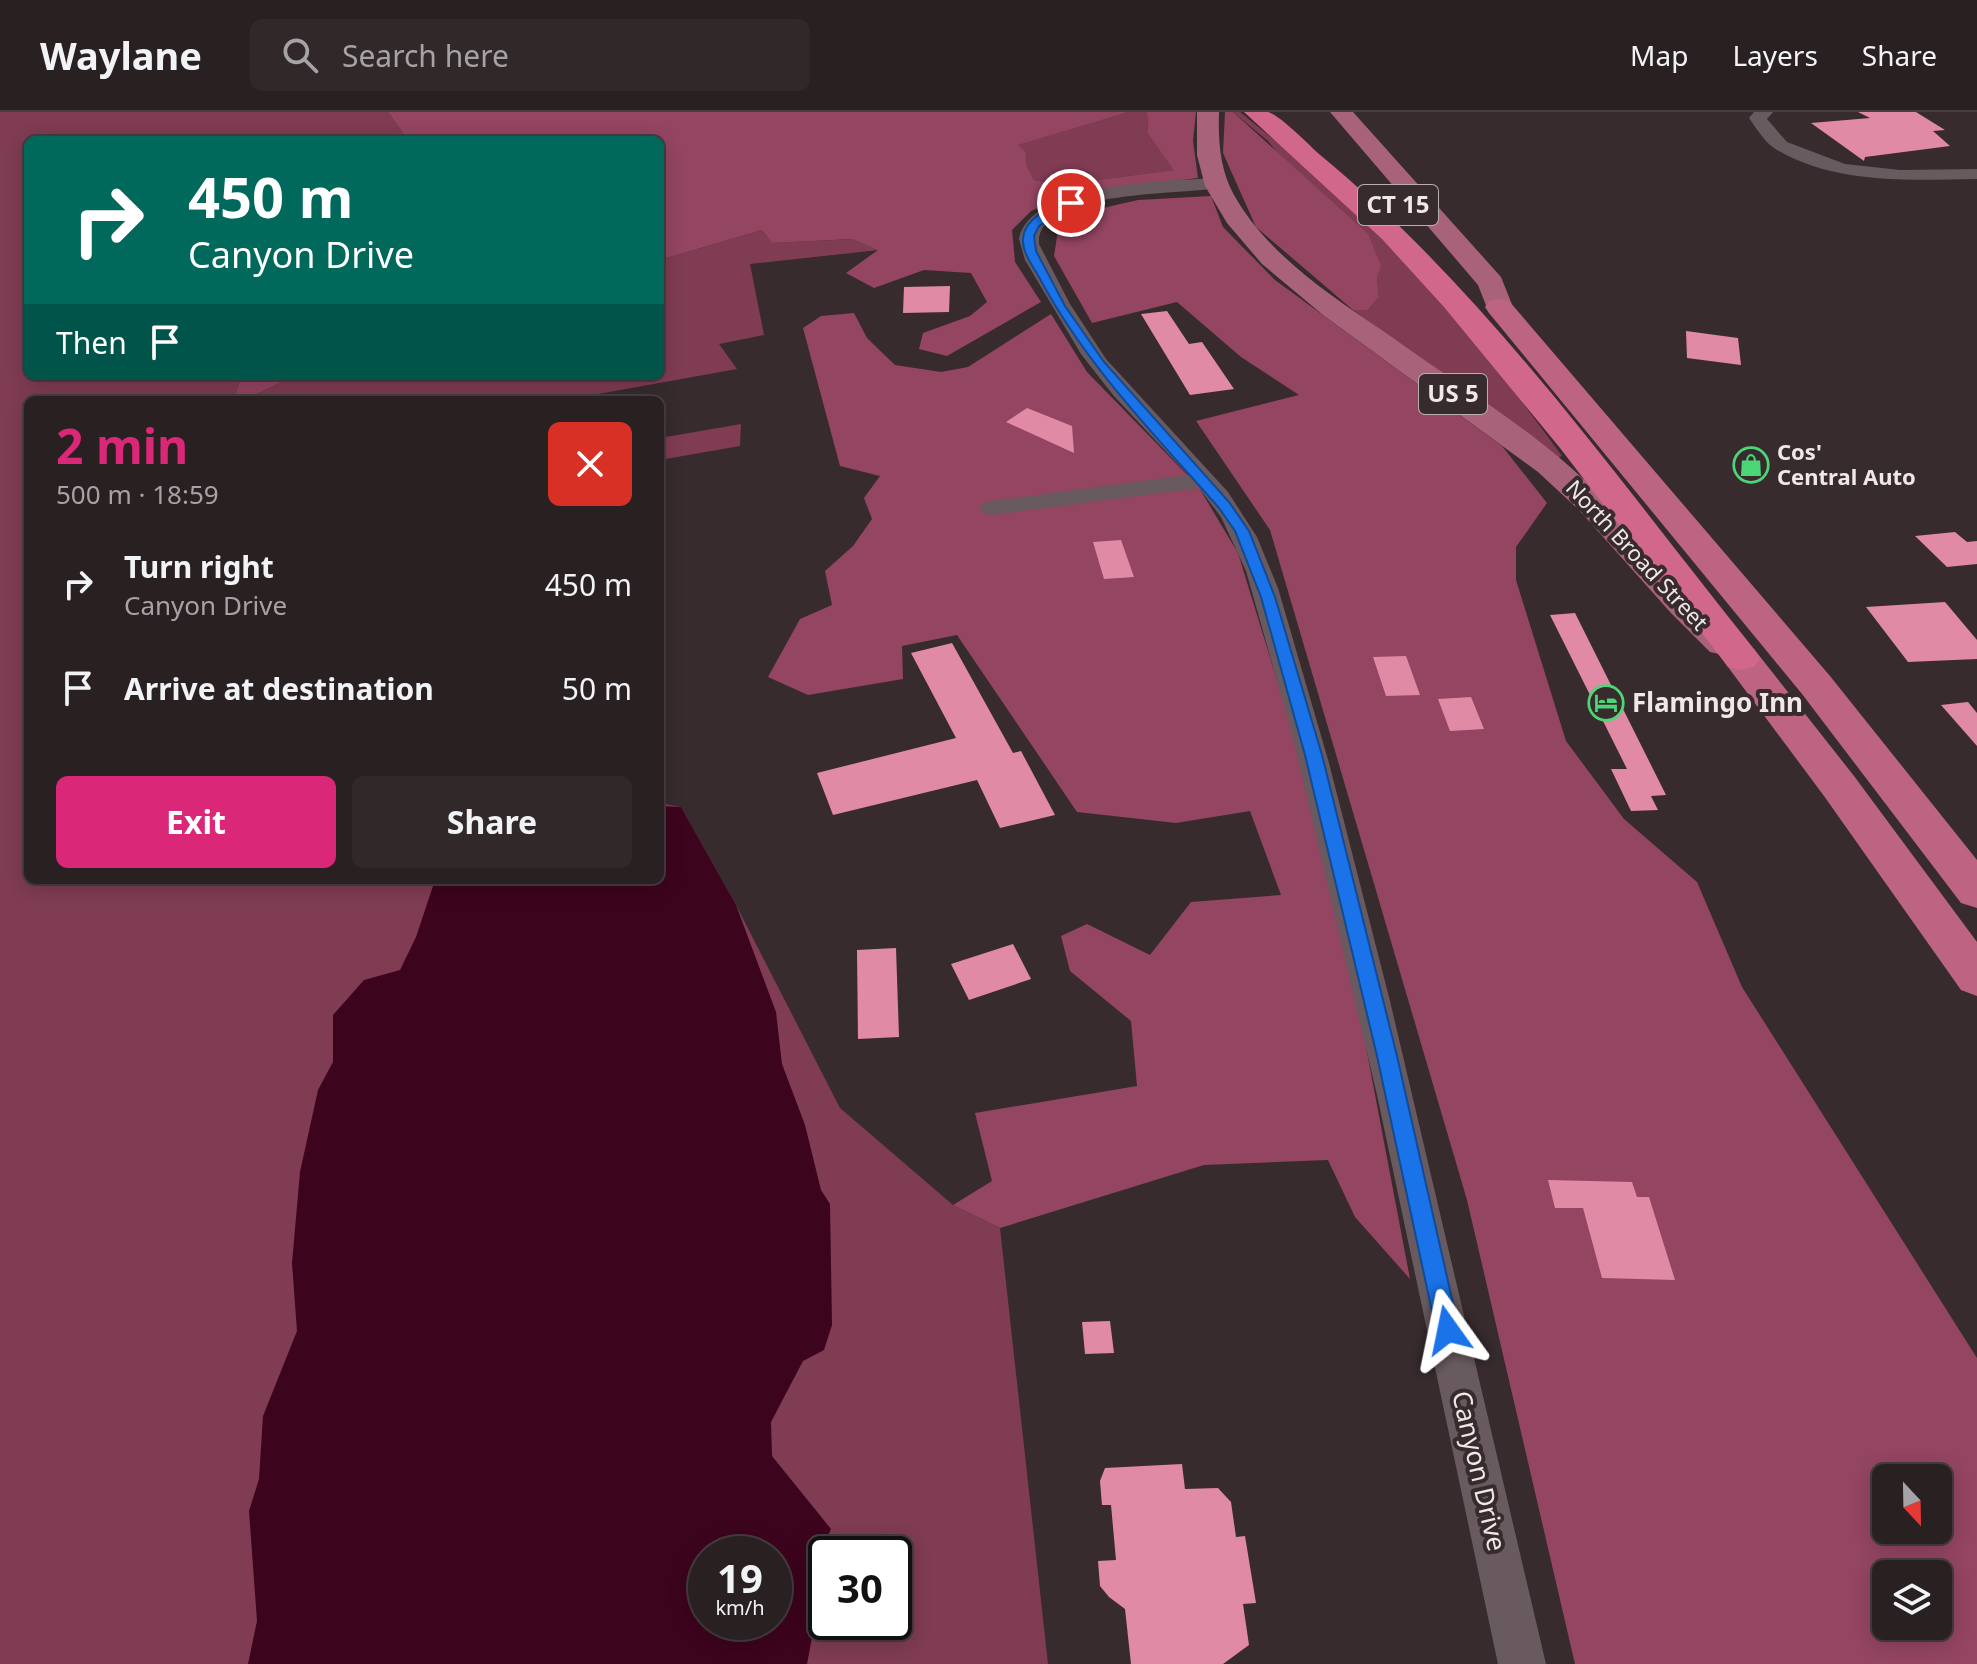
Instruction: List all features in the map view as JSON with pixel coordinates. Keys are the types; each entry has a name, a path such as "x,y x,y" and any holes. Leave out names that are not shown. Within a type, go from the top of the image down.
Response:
{"highway":[{"name":"CT 15","path":"1255,112 1348,192 1450,297 1532,394 1741,658"},
{"name":"CT 15","path":"1288,112 1398,205 1499,307"},
{"name":"North Broad Street","path":"1499,307 1816,685 1977,891"},
{"name":"North Broad Street","path":"1741,658 1849,798 1977,977"}],"main road":[{"name":"North Broad Street","path":"1208,112 1207,139 1216,183 1244,227 1288,274 1556,471 1612,524 1685,609 1741,658"},
{"name":"North Broad Street","path":"1341,112 1491,283 1499,307"}],"street":[{"path":"1765,112 1757,118 1781,146 1842,169 1900,175 1977,174"},
{"name":"Canyon Drive","path":"1216,183 1129,191 1071,203 1050,212 1035,224 1028,236 1030,251 1057,301 1100,365 1202,480 1242,531 1256,562 1313,755 1387,1056 1522,1664"},
{"path":"992,508 1202,480"}],"shaded area":[{"path":"0,112 388,112 405,136 24,136 24,380 240,380 235,396 24,396 24,884 664,884 664,804 681,807 736,905 840,1108 953,1205 1000,1228 1048,1664 0,1664"},
{"path":"388,112 1129,112 1018,145 1026,153 1027,166 1034,180 1059,185 1174,170 1148,134 1147,112 1196,112 1193,141 1198,178 1072,193 1031,211 1012,230 1015,262 1041,302 947,356 919,349 923,333 970,316 987,302 971,273 924,270 874,288 846,273 878,250 853,239 772,243 762,230 664,259 664,136 405,136"},
{"path":"1129,112 1147,112 1148,134 1175,170 1059,185 1034,180 1027,166 1026,153 1017,145"},
{"path":"1225,112 1233,112 1368,234 1381,266 1377,277 1379,297 1368,310 1353,310 1256,227 1223,153"},
{"path":"1233,112 1240,112 1315,174 1400,255 1484,353 1562,456 1553,460 1353,310 1368,310 1379,297 1377,277 1268,141"},
{"path":"1211,196 1223,227 1275,280 1502,446 1547,503 1516,547 1516,580 1566,741 1624,819 1697,882 1742,987 1977,1358 1977,1664 1575,1664 1467,1200 1270,530 1196,421 1299,395 1241,357 1177,302 1092,323 1054,256 1058,230 1072,215 1138,200"},
{"path":"762,230 772,243 854,239 879,250 750,264 764,335 719,344 737,369 587,396 252,396 286,380 664,380 664,259"},
{"path":"854,313 867,338 895,365 941,372 968,367 1051,314 1087,372 1198,486 1238,553 1292,729 1355,989 1410,1279 1355,1217 1328,1160 1204,1165 1000,1228 953,1205 992,1181 975,1113 1137,1086 1131,1021 1070,971 1061,936 1087,924 1150,955 1191,902 1281,895 1250,811 1176,823 1077,812 957,635 902,646 903,679 808,695 768,677 800,619 832,605 825,571 853,546 872,519 864,498 880,476 840,466 803,328 821,316"},
{"path":"240,380 286,380 252,396 235,396"},
{"path":"741,424 740,446 664,459 664,437"},
{"path":"664,806 681,807 736,905 776,1012 782,1064 805,1125 821,1190 830,1204 832,1325 824,1350 803,1361 771,1422 772,1456 831,1529 828,1536 808,1536 806,1583 808,1640 812,1640 807,1664 248,1664 257,1621 249,1511 259,1479 263,1416 297,1331 292,1263 300,1172 318,1090 333,1062 333,1015 364,980 400,970 416,937 434,884 664,884"}],"building":[{"path":"1858,112 1916,112 1945,130 1933,131 1950,146 1865,157 1864,161 1811,123 1870,118"},
{"path":"950,286 949,312 903,313 904,287"},
{"path":"1167,311 1189,344 1202,342 1234,389 1190,395 1141,314"},
{"path":"1686,331 1738,338 1741,365 1687,358"},
{"path":"1027,408 1072,426 1074,453 1006,422"},
{"path":"1955,532 1967,542 1977,541 1977,564 1947,567 1915,536"},
{"path":"1121,540 1134,577 1104,579 1093,542"},
{"path":"1945,602 1977,640 1977,659 1908,662 1866,607"},
{"name":"Flamingo Inn","path":"1575,613 1666,795 1651,796 1658,810 1631,811 1611,769 1627,769 1550,615"},
{"path":"952,643 1013,753 1021,751 1055,815 1000,828 977,780 833,815 817,773 956,738 911,653"},
{"path":"1406,656 1420,695 1386,696 1373,657"},
{"path":"1471,697 1484,729 1450,731 1438,699"},
{"path":"1968,702 1977,713 1977,746 1941,705"},
{"path":"1013,944 1031,979 969,1000 951,964"},
{"path":"896,948 899,1037 858,1039 857,950"},
{"path":"1548,1180 1632,1182 1637,1197 1649,1197 1675,1280 1602,1278 1583,1208 1555,1208"},
{"path":"1110,1321 1114,1353 1085,1354 1082,1322"},
{"path":"1182,1464 1185,1489 1218,1488 1231,1502 1236,1537 1245,1536 1256,1603 1243,1604 1249,1645 1223,1664 1131,1664 1125,1609 1100,1586 1098,1561 1116,1560 1111,1505 1102,1505 1100,1481 1105,1468"}],"place":[{"name":"Cos' Central Auto","path":"1751,465"},
{"name":"Flamingo Inn","path":"1606,703"}],"route":[{"path":"1071,203 1050,212 1035,224 1028,236 1030,251 1060,306 1100,365 1177,449 1242,531 1268,597 1313,755 1387,1056 1448,1330"}]}
